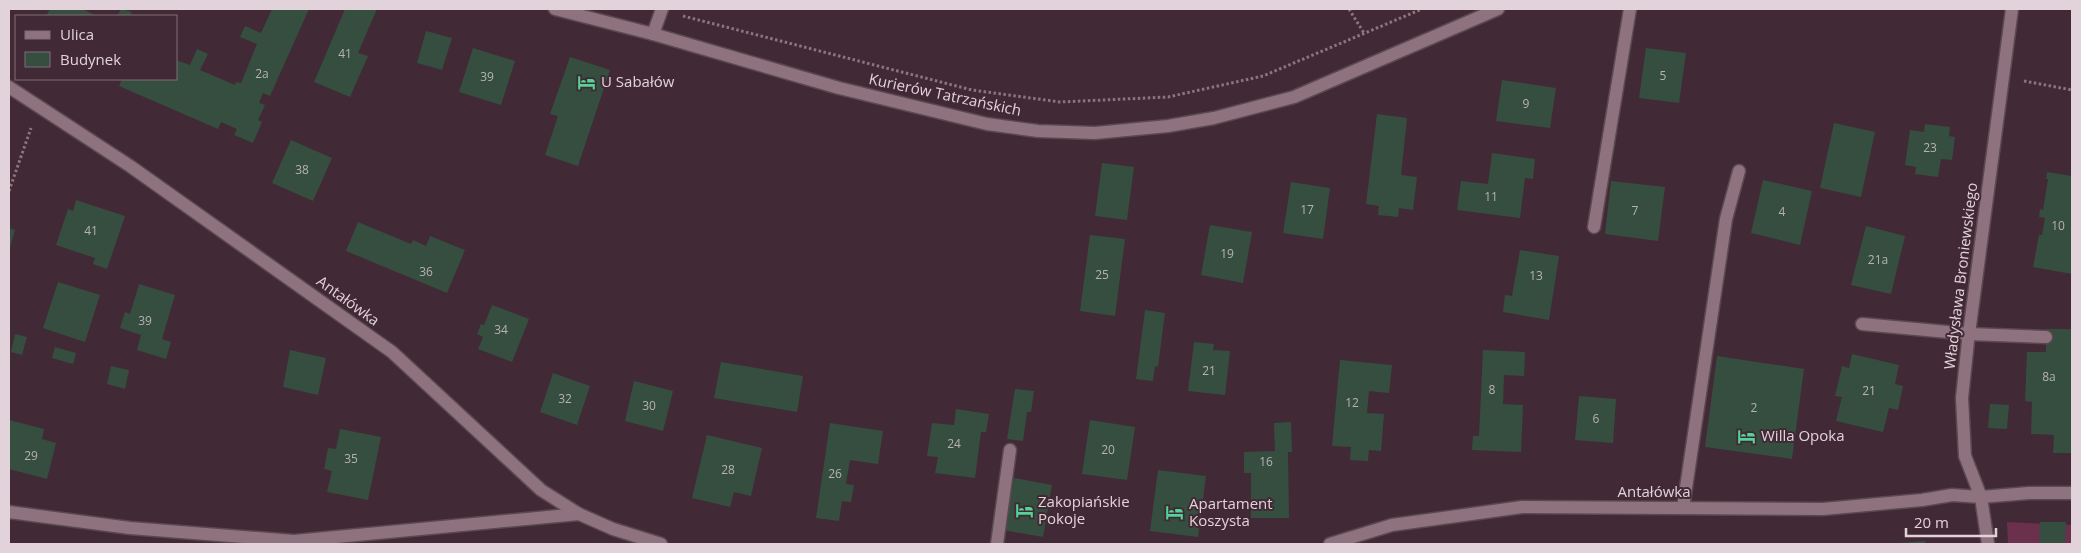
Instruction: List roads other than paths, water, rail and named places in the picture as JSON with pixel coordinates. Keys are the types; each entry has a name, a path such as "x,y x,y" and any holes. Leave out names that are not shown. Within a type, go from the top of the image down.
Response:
{"street":[{"name":"Kurierów Tatrzańskich","path":"555,9 653,34 839,88 987,124 1038,131 1095,133 1168,126 1214,118 1301,94 1498,9"},
{"path":"1594,227 1630,9"},
{"name":"Władysława Broniewskiego","path":"1988,544 1981,497 1965,456 1962,398 1968,334 2012,9"},
{"path":"653,34 662,10"},
{"name":"Antałówka","path":"9,87 138,171 392,352 541,490 579,514 613,529 661,544"},
{"path":"1682,508 1726,219 1739,171"},
{"path":"1862,324 1968,334 2046,338"},
{"path":"997,544 1010,450"},
{"name":"Antałówka","path":"1330,544 1392,525 1522,507 1822,509 1922,500 1952,495 1981,497 2029,493 2072,494"},
{"path":"9,512 130,528 294,541 579,514"}],"place":[{"name":"U Sabałów","path":"587,82"},
{"name":"Willa Opoka","path":"1747,436"},
{"name":"Zakopiańskie Pokoje","path":"1024,511"},
{"name":"Apartament Koszysta","path":"1175,513"}]}
